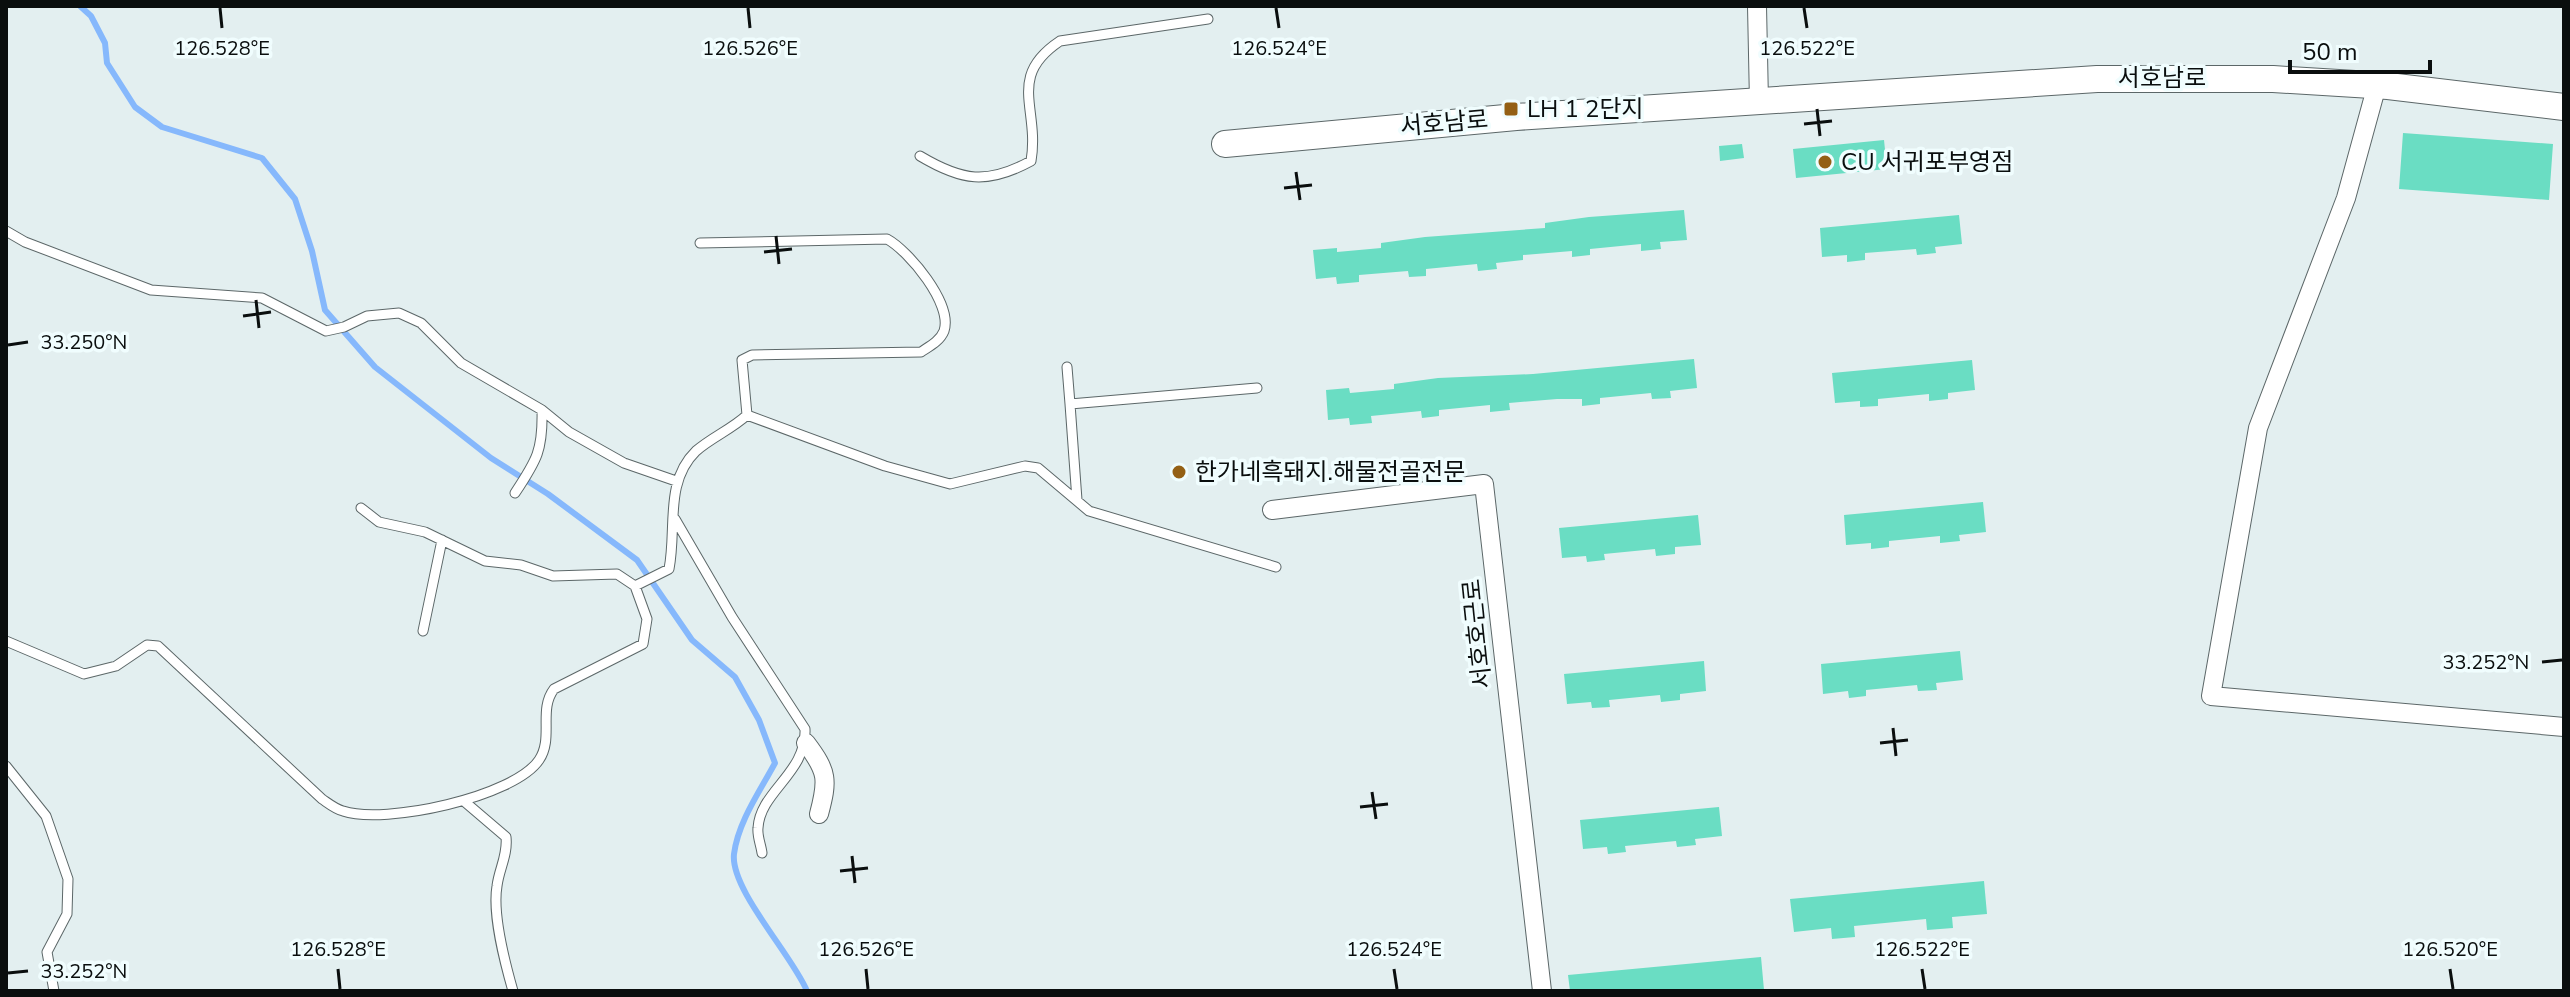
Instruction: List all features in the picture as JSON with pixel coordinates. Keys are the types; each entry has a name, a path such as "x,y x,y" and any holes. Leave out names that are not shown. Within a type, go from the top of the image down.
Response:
{"main road":[{"name":"서호남로","path":"1225,144 1516,117 2111,78 2273,79 2377,85 2500,96 2564,107"}],"street":[{"path":"1757,6 1759,102"},
{"path":"2377,85 2346,198 2258,428 2211,696 2564,727"},
{"name":"서호호근로","path":"1272,510 1484,484 1542,991"},
{"path":"806,743 824,767 825,789 819,814"}],"lane":[{"path":"920,156 947,172 971,178 1004,175 1031,161 1029,81 1032,66 1040,54 1071,39 1208,19"},
{"path":"6,231 25,242 151,290 262,298 326,331 344,327 367,316 399,313 421,323 461,363 542,410 569,432 624,463 676,481"},
{"path":"700,243 887,239 908,253 942,305 946,318 940,338 921,352 752,355 742,360 747,415"},
{"path":"1067,367 1077,500"},
{"path":"1070,404 1257,388"},
{"path":"515,493 532,469 542,443 542,410"},
{"path":"636,585 669,569 676,481 684,464 698,450 747,415"},
{"path":"747,415 885,466 950,484 971,482 1025,466 1038,468 1089,511 1276,567"},
{"path":"6,641 84,674 116,666 147,645 158,646 322,799 341,811 364,815 399,813 465,802 527,773 545,748 546,699 554,689 643,644 647,619 636,585 617,574 553,576 521,565 485,561 442,540 379,522 361,508"},
{"path":"673,516 732,617 805,729 806,743 802,756 760,817 758,829 762,853"},
{"path":"423,631 442,540"},
{"path":"6,766 46,816 68,879 67,914 47,952 54,991"},
{"path":"465,802 506,837 507,848 496,889 504,962 513,991"}],"building":[{"path":"2403,133 2553,144 2549,200 2399,189"},
{"path":"1884,140 1887,169 1796,178 1793,149"},
{"path":"1742,144 1744,158 1720,161 1719,146"},
{"path":"1684,210 1687,240 1660,242 1661,249 1641,251 1641,244 1590,249 1590,255 1572,257 1572,251 1523,255 1523,260 1496,263 1497,269 1478,271 1477,264 1426,269 1426,276 1409,277 1408,271 1359,275 1359,282 1337,284 1336,277 1316,279 1313,250 1337,248 1337,252 1381,248 1381,243 1425,237 1545,228 1545,223 1589,217"},
{"path":"1959,215 1962,244 1935,247 1936,253 1917,255 1916,249 1865,253 1865,260 1847,262 1847,255 1822,257 1820,228"},
{"path":"1694,359 1697,388 1670,391 1671,398 1652,399 1651,393 1600,398 1600,404 1582,406 1582,399 1509,403 1510,410 1490,412 1490,405 1439,410 1439,416 1422,418 1421,411 1371,416 1372,423 1350,425 1349,418 1328,420 1326,390 1349,388 1350,393 1394,389 1394,384 1438,378 1533,374"},
{"path":"1972,360 1975,390 1948,393 1948,399 1929,401 1929,394 1878,399 1878,406 1860,407 1860,401 1835,403 1832,373"},
{"path":"1983,502 1986,532 1959,535 1960,541 1940,543 1940,536 1889,541 1889,547 1871,549 1871,543 1846,545 1844,515"},
{"path":"1698,515 1701,545 1675,547 1675,554 1656,556 1655,549 1604,554 1605,560 1587,562 1586,556 1562,558 1559,528"},
{"path":"1960,651 1963,680 1936,683 1937,690 1918,691 1917,685 1866,690 1866,696 1849,698 1848,691 1823,694 1821,664"},
{"path":"1704,661 1706,691 1680,694 1680,700 1661,702 1660,695 1609,700 1610,707 1592,708 1591,702 1567,704 1564,674"},
{"path":"1719,807 1722,836 1695,839 1696,845 1677,847 1676,841 1625,846 1626,852 1608,854 1607,847 1583,849 1580,820"},
{"path":"1984,881 1987,914 1952,917 1953,928 1927,930 1926,919 1854,926 1855,937 1832,939 1831,928 1794,932 1790,899"},
{"path":"1761,957 1764,990 1570,991 1568,975"}],"waterway":[{"path":"80,6 91,16 105,43 107,63 135,107 162,127 262,158 295,199 312,251 325,310 375,367 491,458 548,494 637,560 692,640 735,677 759,720 775,763 740,830 734,854 735,868 751,903 807,991"}],"place":[{"name":"LH 1 2단지","path":"1511,109"},
{"name":"CU 서귀포부영점","path":"1825,162"},
{"name":"한가네흑돼지.해물전골전문","path":"1179,472"}]}
